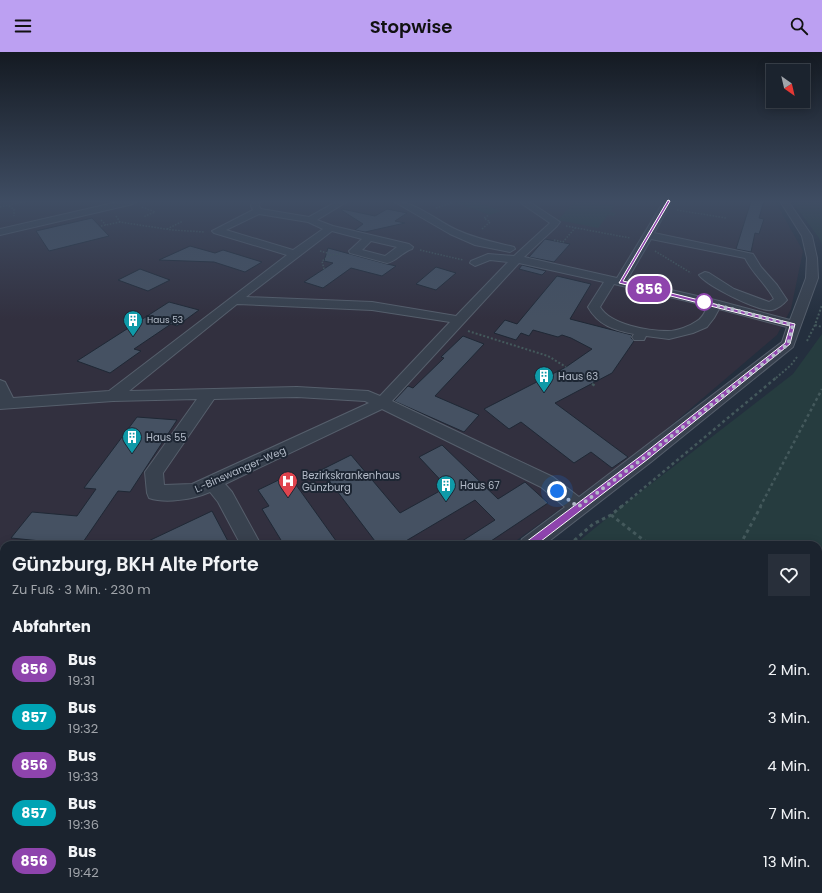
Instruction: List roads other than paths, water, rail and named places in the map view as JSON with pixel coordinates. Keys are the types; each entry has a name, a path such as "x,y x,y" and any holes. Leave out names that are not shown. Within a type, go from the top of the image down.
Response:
{"street":[{"path":"250,240 295,254"},
{"path":"113,396 234,300 314,240"},
{"path":"367,240 354,250 387,260 406,247 379,240"},
{"path":"472,240 520,255 616,281 715,304 793,325"},
{"path":"382,403 520,255 536,240"},
{"path":"644,240 616,281 594,307 597,313 605,320 619,327 641,335 669,335 688,330 702,324 708,318 715,304"},
{"path":"659,240 749,256 756,269 774,287 781,300 770,307 763,306 730,292 705,275"},
{"path":"534,541 645,457 788,344 793,325 801,312 812,278 812,258 808,240"},
{"path":"505,271 476,263 488,257 520,255"},
{"path":"234,300 372,306 456,323"},
{"path":"0,385 4,404 113,396 296,392 368,396 547,482 578,507"},
{"name":"L.-Binswanger-Weg","path":"209,394 154,472 156,493 194,491 382,403"},
{"path":"213,482 225,497 249,541"}],"place":[{"name":"Haus 53","path":"133,337"},
{"name":"Haus 63","path":"544,393"},
{"name":"Haus 55","path":"132,454"},
{"name":"Bezirkskrankenhaus Günzburg","path":"288,498"},
{"name":"Haus 67","path":"446,502"}]}
